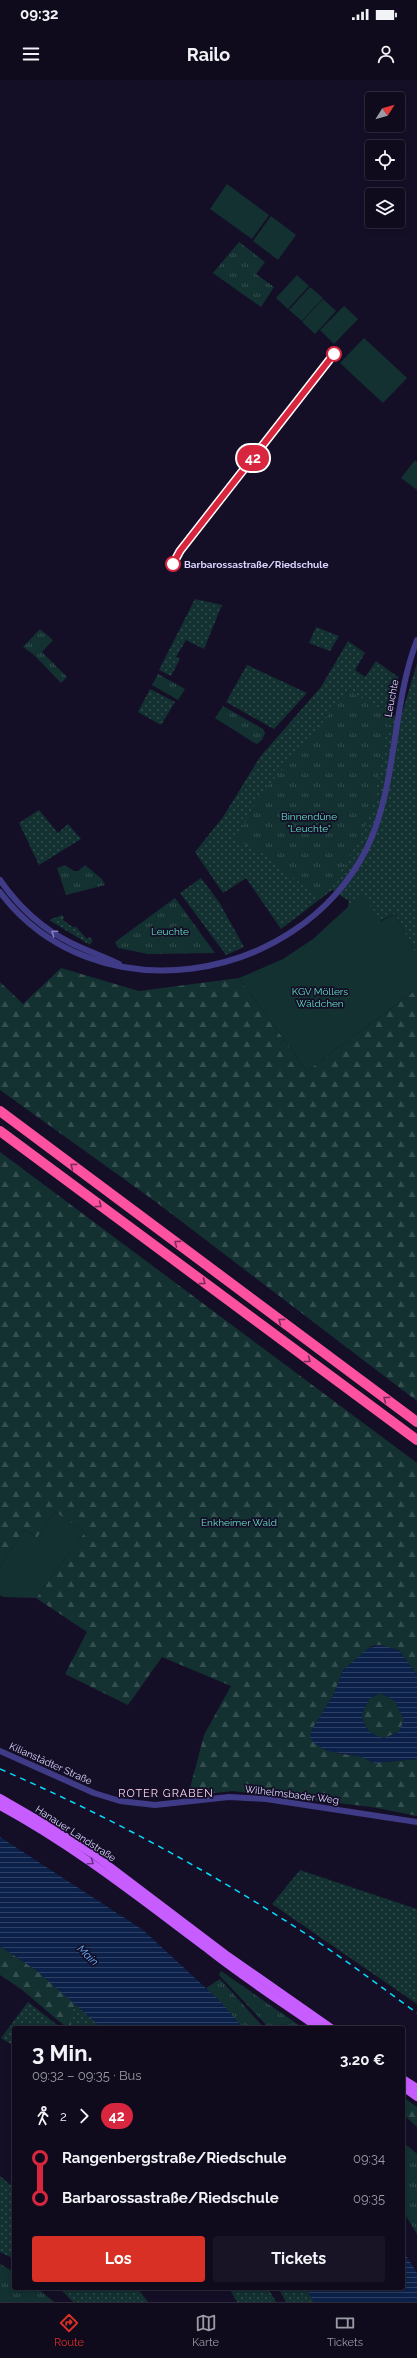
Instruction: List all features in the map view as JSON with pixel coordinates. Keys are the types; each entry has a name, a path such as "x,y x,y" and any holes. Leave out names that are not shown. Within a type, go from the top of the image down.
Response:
{"highway":[{"path":"0,1111 417,1422"},
{"path":"0,1131 417,1440"}],"main road":[{"name":"Hanauer Landstraße","path":"0,1798 69,1838 138,1887 225,1954 328,2026"},
{"name":"Hanauer Landstraße","path":"0,1806 64,1844 136,1894 218,1958 315,2026"},
{"path":"405,2080 417,2088"},
{"path":"405,2088 417,2097"}],"street":[{"name":"Leuchte","path":"0,892 14,909 49,938 83,957 107,964 173,970 211,966 239,959 266,948 292,933 329,902 355,869 366,849 378,818 405,677 417,640"},
{"name":"Leuchte","path":"0,880 38,921 70,943 121,965"},
{"path":"33,926 38,921"},
{"name":"Kilianstädter Straße","path":"0,1751 94,1793"},
{"name":"Wilhelmsbader Weg","path":"94,1793 120,1801 155,1805 229,1797 266,1799 417,1822"}],"green space":[{"path":"227,184 269,215 252,239 210,209"},
{"path":"271,216 296,235 278,260 253,241"},
{"path":"239,242 265,262 256,274 274,287 261,307 213,273"},
{"path":"297,275 309,286 288,309 276,298"},
{"path":"310,287 323,298 302,321 289,310"},
{"path":"323,299 336,311 315,334 302,322"},
{"path":"344,306 358,319 334,344 320,330"},
{"path":"364,338 407,378 383,403 340,363"},
{"path":"415,460 417,462 417,490 401,478"},
{"path":"195,599 222,605 204,649 186,640 176,657 180,659 171,676 159,670"},
{"path":"316,627 339,636 330,651 309,643"},
{"path":"40,629 53,640 42,652 67,677 61,683 34,655 23,647"},
{"path":"348,641 365,653 355,670 365,677 376,661 398,677 390,713 400,720 417,663 417,956 395,914 363,928 348,906 349,901 332,890 281,929 246,878 223,893 195,852 223,817 260,757 321,687"},
{"path":"247,665 307,693 274,729 226,702"},
{"path":"158,674 185,689 178,700 152,685"},
{"path":"150,689 175,702 161,725 138,712"},
{"name":"Binnendüne \"Leuchte\"","path":"349,691 390,714 376,791 373,794 375,799 370,813 352,852 329,888 320,899 261,852 236,840 258,798"},
{"path":"223,706 263,729 265,733 262,740 257,744 215,718"},
{"path":"39,810 58,833 68,824 81,839 39,865 19,823"},
{"path":"65,865 74,871 78,871 85,865 102,879 105,885 66,895 57,868"},
{"path":"201,878 219,902 244,947 226,955 180,893"},
{"name":"KGV Möllers Wäldchen","path":"362,894 381,921 395,914 417,956 417,989 307,1071 239,978 283,959 313,939"},
{"name":"Leuchte","path":"175,898 215,953 148,954 118,948 115,942"},
{"path":"62,915 64,917 63,920 74,928 75,926 87,939 89,937 93,940 90,945 49,920"},
{"path":"61,968 139,991 239,978 307,1071 417,989 417,1401 156,1202 0,1090 0,982 23,1004"},
{"name":"Enkheimer Wald","path":"0,1152 417,1463 417,1675 399,1650 380,1645 372,1646 343,1670 334,1694 311,1731 335,1753 359,1756 375,1763 417,1759 417,1816 372,1807 233,1791 188,1796 204,1735 231,1686 162,1657 128,1705 65,1674 87,1632 36,1598 85,1532 55,1512 37,1538 24,1530 0,1567"},
{"path":"55,1512 85,1532 36,1598 3,1597 0,1595 0,1567 24,1530 37,1538"},
{"path":"381,1693 395,1701 404,1720 399,1732 384,1738 374,1735 368,1730 365,1726 362,1713 370,1698"},
{"path":"300,1870 417,1909 417,2004 272,1904"},
{"path":"0,1946 36,1970 75,2004 71,2014 71,2026 65,2026 21,1989 0,1975"},
{"path":"221,1971 300,2026 267,2026 219,1975"},
{"path":"220,1979 262,2026 241,2026 206,1988"},
{"path":"28,2002 58,2026 12,2026 12,2045 1,2038"},
{"path":"75,2004 100,2026 71,2026 71,2014"},
{"path":"405,2098 417,2107 417,2127 405,2116"},
{"path":"405,2144 417,2154 417,2234 405,2214"},
{"path":"0,2176 12,2186 12,2258 0,2252"},
{"path":"0,2264 12,2271 12,2290 39,2290 54,2302 0,2302"},
{"path":"61,2290 139,2290 148,2302 73,2302"},
{"path":"230,2290 269,2290 276,2302 237,2302"},
{"path":"279,2290 307,2290 314,2302 286,2302"}],"water":[{"path":"380,1645 399,1650 417,1675 417,1759 375,1763 359,1756 327,1751 314,1743 310,1738 311,1731 334,1694 343,1670 367,1649","holes":["381,1693 395,1701 404,1720 399,1732 384,1738 374,1735 365,1726 362,1713 370,1698"]},
{"name":"Main","path":"0,1837 143,1930 222,2003 241,2026 100,2026 36,1970 0,1946"},
{"path":"405,2254 417,2273 417,2302 314,2302 307,2290 405,2290"}],"railway":[{"path":"0,1769 119,1825 234,1889 323,1945 417,2013"}],"bus line":[{"name":"42","path":"173,564 180,551 334,354"}],"place":[{"name":"Barbarossastraße/Riedschule","path":"173,564"}],"district":[{"name":"ROTER GRABEN","path":"166,1793"}]}
